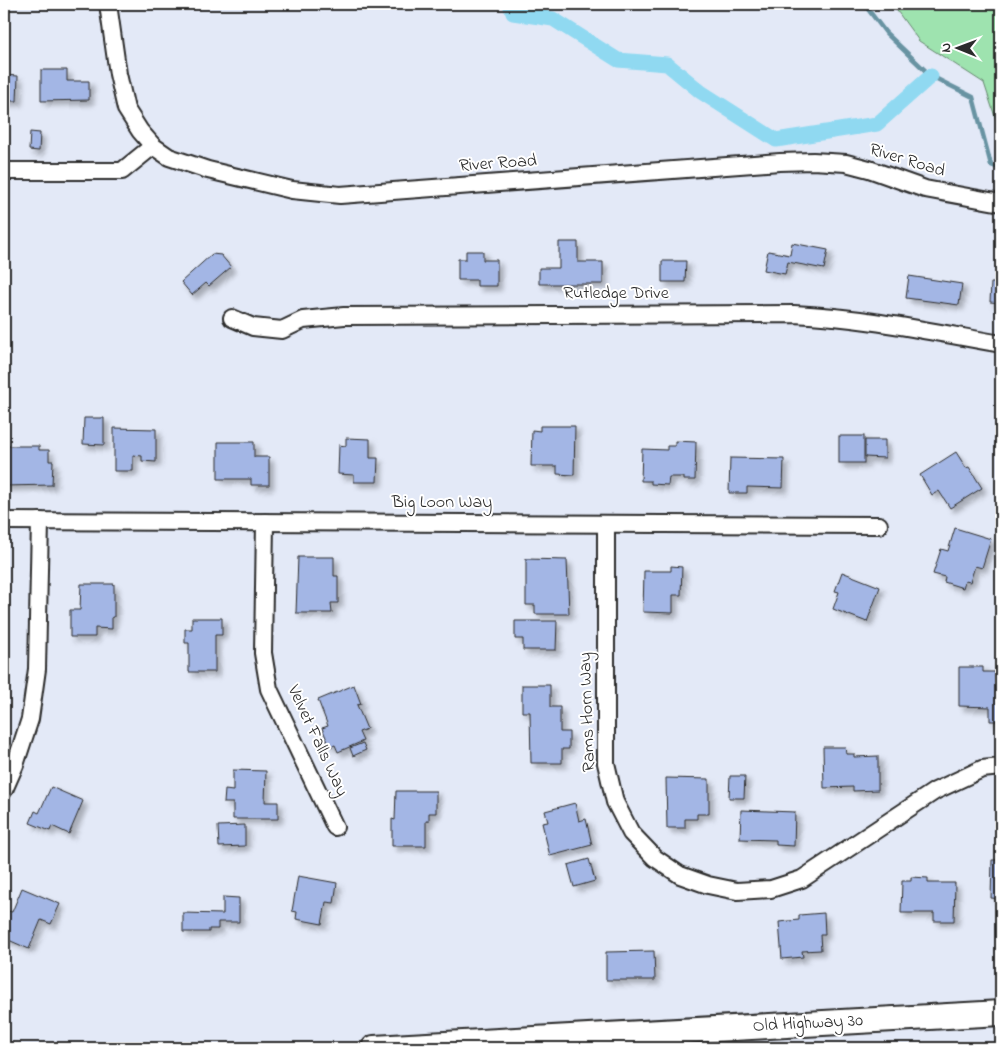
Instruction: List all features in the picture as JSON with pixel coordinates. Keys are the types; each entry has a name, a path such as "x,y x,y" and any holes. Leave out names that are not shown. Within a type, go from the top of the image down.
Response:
{"street":[{"name":"River Road","path":"108,4 118,74 126,108 140,131 154,146 169,156 208,170 292,190 340,194 814,161 846,164 869,169 925,190 1001,203"},
{"path":"4,171 122,171 154,146"},
{"name":"Rutledge Drive","path":"232,318 254,327 282,330 303,320 344,316 794,314 815,315 906,328 1001,344"},
{"name":"Big Loon Way","path":"4,521 879,524"},
{"path":"4,790 16,765 30,719 38,669 40,521"},
{"name":"Velvet Falls Way","path":"265,522 264,654 269,689 336,826"},
{"name":"Rams Horn Way","path":"606,524 606,763 608,773 615,802 631,832 656,858 680,875 708,885 737,891 770,889 802,879 935,791 982,769 1001,767"},
{"name":"Old Highway 30","path":"374,1048 1001,1013"}],"green space":[{"path":"892,4 1001,4 1001,135 984,83 919,41"}],"building":[{"path":"41,70 67,70 67,81 89,81 89,100 41,101"},
{"path":"4,75 18,76 17,101 4,101"},
{"path":"30,132 40,133 39,151 29,150"},
{"path":"559,242 578,242 578,262 603,262 603,284 539,284 539,268 559,268"},
{"path":"792,243 828,250 824,269 788,262 785,274 764,270 768,251 790,255"},
{"path":"466,251 483,251 483,260 497,260 497,286 477,286 477,280 458,280 458,259 466,259"},
{"path":"212,254 221,255 231,267 209,286 206,283 192,295 181,282"},
{"path":"662,261 686,261 685,282 662,282"},
{"path":"909,276 962,284 959,305 906,298"},
{"path":"991,283 1001,283 1001,303 990,302"},
{"path":"84,418 104,418 104,445 83,444"},
{"path":"540,426 575,426 574,475 557,474 557,466 531,466 532,430 540,431"},
{"path":"114,428 156,429 156,462 142,461 142,456 133,455 133,471 114,471"},
{"path":"839,436 864,436 864,463 839,463"},
{"path":"346,438 370,439 370,458 378,458 377,482 354,482 354,475 338,474 339,445 346,446"},
{"path":"865,440 885,440 885,458 865,457"},
{"path":"675,441 696,442 695,480 684,480 684,477 669,477 668,485 651,484 651,481 641,481 642,449 667,450 667,446 675,446"},
{"path":"218,442 254,442 254,457 269,457 269,485 251,485 251,479 218,479"},
{"path":"4,446 39,446 39,450 49,450 49,461 53,461 52,485 4,486"},
{"path":"956,452 966,468 969,467 982,488 950,508 939,491 932,495 920,475"},
{"path":"730,458 784,459 783,488 747,487 747,493 729,493"},
{"path":"955,528 991,539 982,568 975,566 970,582 965,581 963,588 944,582 945,577 933,574 941,549 948,551"},
{"path":"298,557 334,557 334,576 338,576 338,603 331,603 332,613 296,613"},
{"path":"526,559 567,560 569,614 535,614 535,605 526,605"},
{"path":"671,566 682,567 681,595 673,595 673,613 643,612 644,571 671,571"},
{"path":"842,572 880,587 867,622 833,609 839,592 835,591"},
{"path":"81,584 114,584 112,629 95,628 95,637 70,637 70,610 80,610"},
{"path":"192,618 222,618 222,635 215,635 215,672 189,672 189,643 185,643 185,629 192,629"},
{"path":"515,621 557,621 556,650 523,650 523,639 515,639"},
{"path":"959,667 983,667 983,672 1001,672 1001,721 990,721 990,707 959,706"},
{"path":"354,685 361,704 357,705 367,729 359,732 363,741 338,752 335,745 330,747 322,728 328,726 318,700"},
{"path":"522,685 550,685 550,707 560,707 560,732 569,732 569,749 562,749 562,763 531,763 530,712 522,712"},
{"path":"363,743 366,750 353,756 350,748"},
{"path":"823,747 845,747 846,754 854,754 854,757 878,756 878,790 853,791 853,787 824,788"},
{"path":"233,770 266,771 265,802 278,802 278,819 233,819 233,803 224,803 225,790 233,791"},
{"path":"730,776 745,776 744,798 729,798"},
{"path":"666,778 709,779 709,814 697,814 697,819 685,819 685,828 667,828"},
{"path":"51,787 83,801 69,834 52,826 50,831 30,823 35,811 39,813"},
{"path":"396,791 436,791 436,813 429,813 429,821 426,821 426,846 392,846 392,819 395,820"},
{"path":"575,803 579,821 586,819 592,845 550,856 542,823 548,822 545,811"},
{"path":"741,810 795,812 794,846 776,845 776,840 740,839"},
{"path":"245,825 245,846 219,847 218,826"},
{"path":"589,859 595,881 574,887 568,865"},
{"path":"992,860 1001,860 1001,899 991,898"},
{"path":"298,876 337,883 334,903 326,902 322,924 296,919 297,912 292,911"},
{"path":"911,877 928,878 928,883 955,883 954,921 934,921 934,913 901,913 902,881 911,881"},
{"path":"22,888 60,904 51,924 41,920 29,949 4,938 4,921 8,911 12,912"},
{"path":"223,897 239,898 239,922 218,922 218,929 209,929 209,932 183,932 183,913 223,914"},
{"path":"824,913 825,935 820,935 821,950 802,951 803,957 782,959 779,922 799,920 799,915"},
{"path":"654,951 655,980 606,980 606,952"}],"waterway":[{"path":"510,4 513,13 553,19 618,60 667,64 701,92 776,140 877,124 931,76"},
{"path":"864,4 886,33 931,76 973,97 991,165 1001,169"}]}
